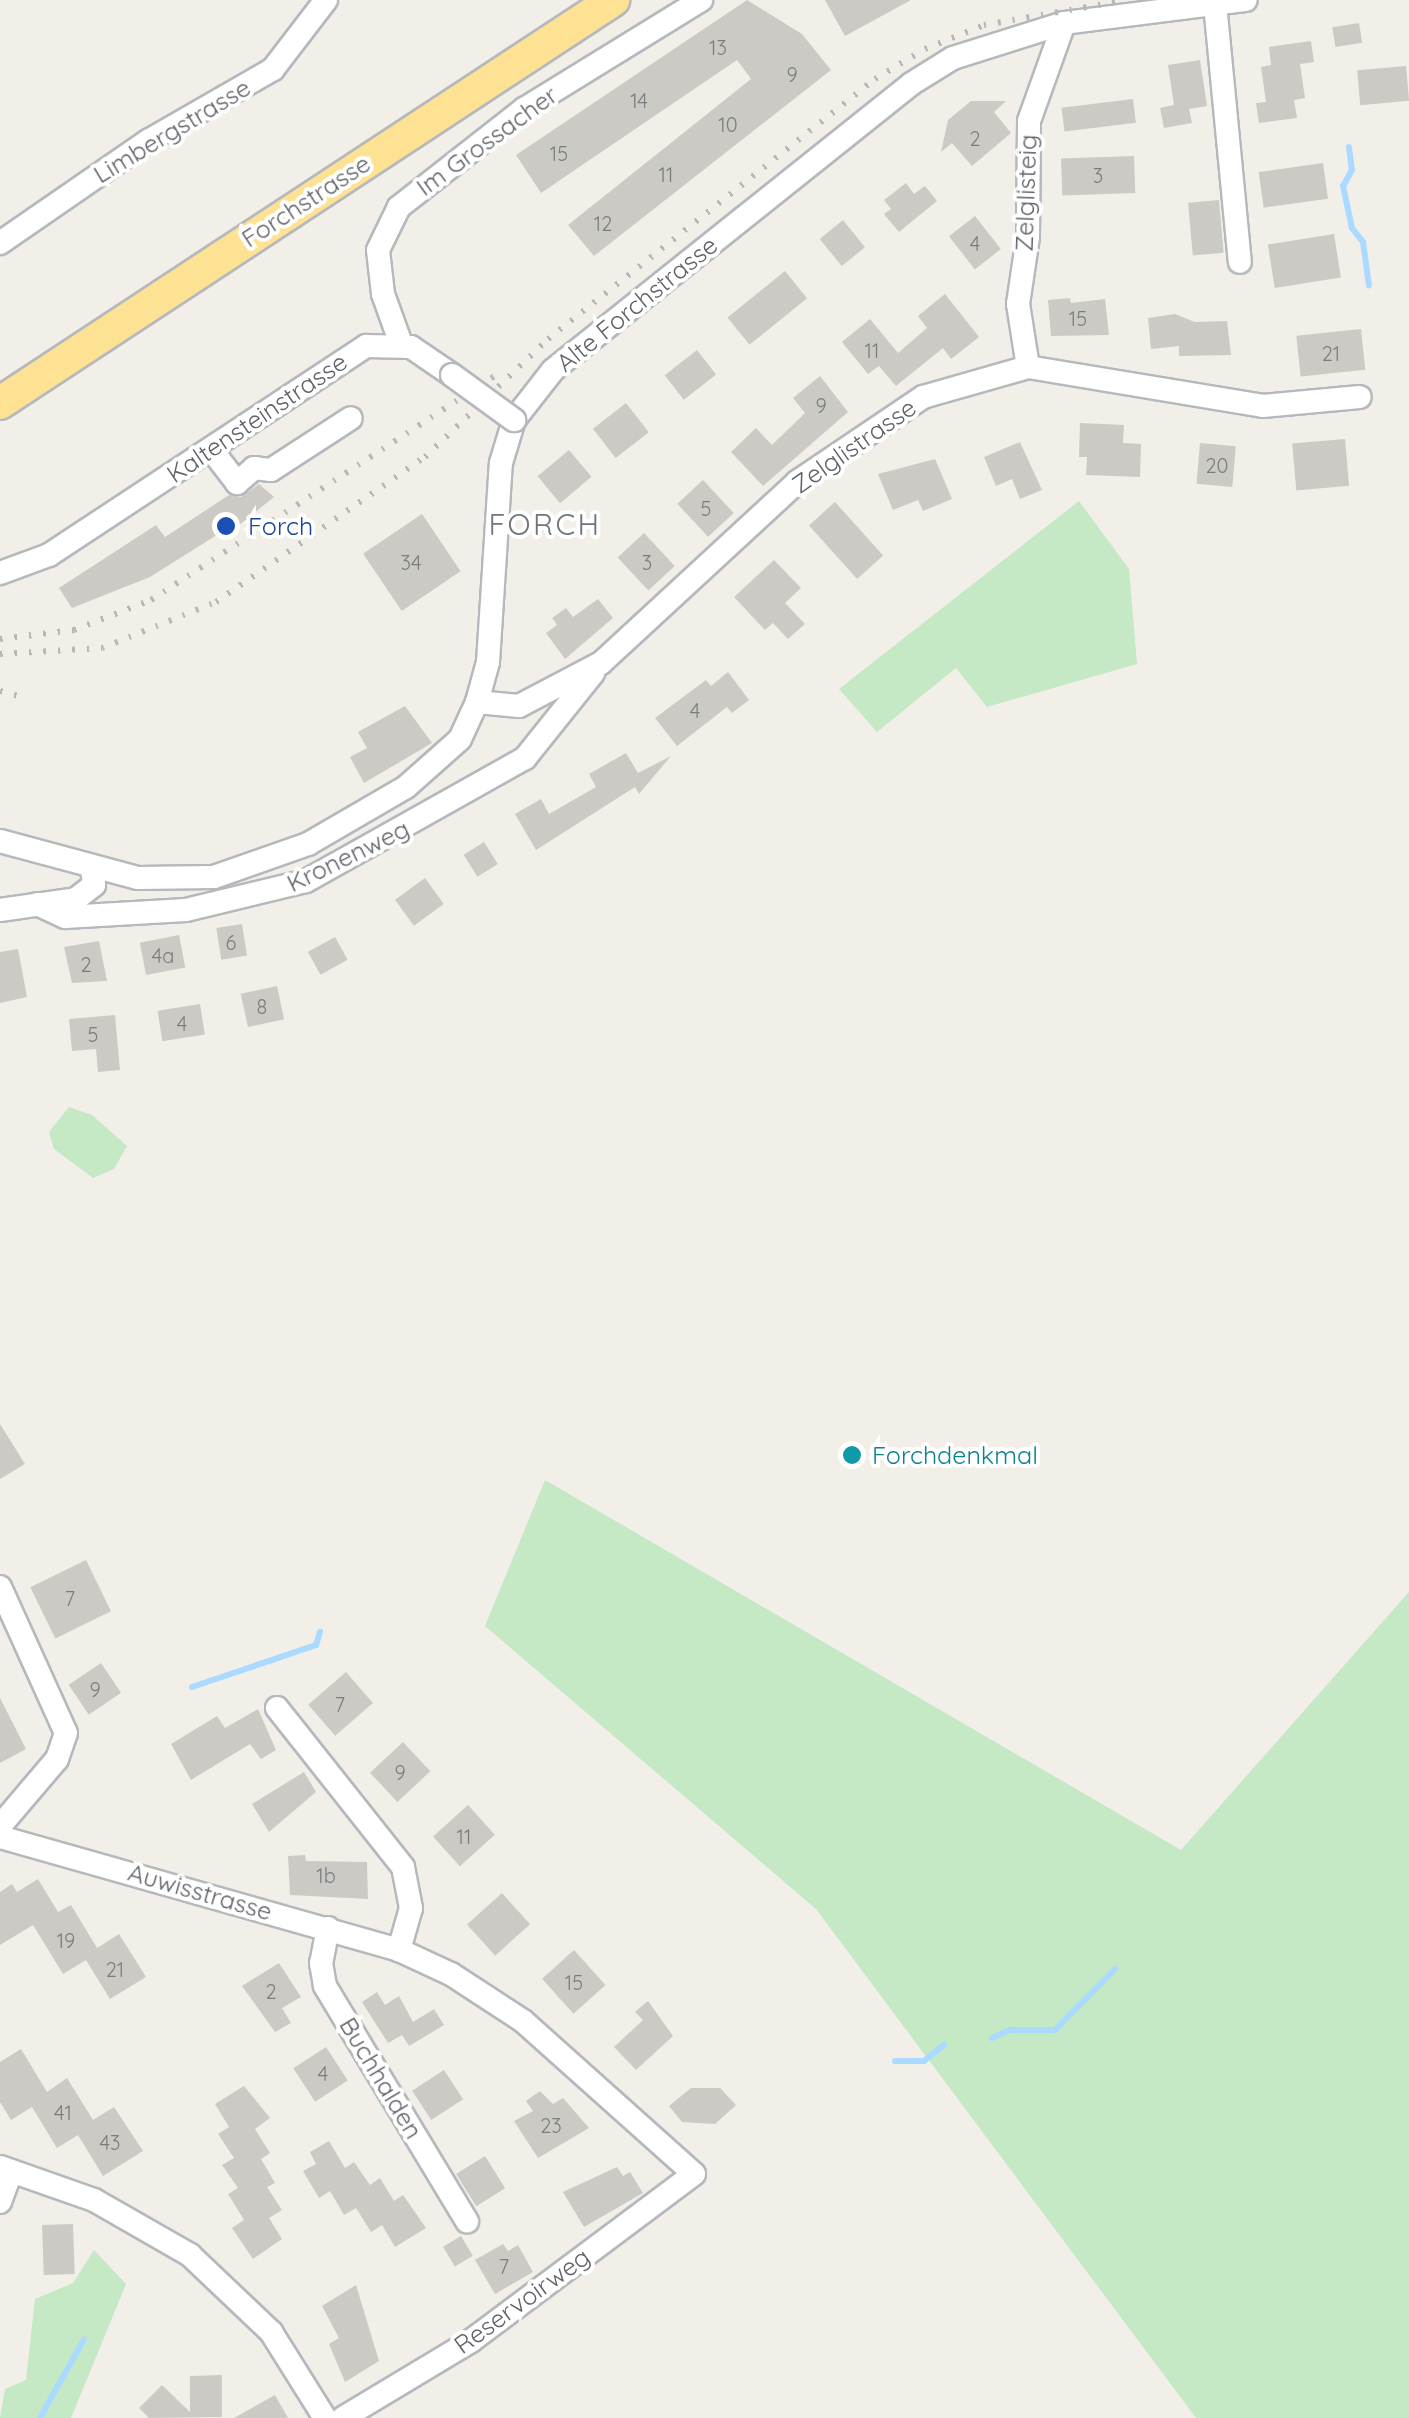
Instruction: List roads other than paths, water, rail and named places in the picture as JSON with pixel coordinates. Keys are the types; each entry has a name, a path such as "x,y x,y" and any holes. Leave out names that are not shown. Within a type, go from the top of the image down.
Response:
{"highway":[{"name":"Forchstrasse","path":"0,385 584,0"},
{"name":"Forchstrasse","path":"0,403 613,0"}],"street":[{"name":"Limbergstrasse","path":"0,242 148,141 273,69 313,26 326,0"},
{"name":"Im Grossacher","path":"401,344 383,294 378,250 399,207 524,109 701,0"},
{"name":"Alte Forchstrasse","path":"0,841 92,868 158,879 214,877 308,844 406,786 460,739 477,702 488,662 501,463 514,420 554,370 911,84 996,40 1064,23 1246,0"},
{"path":"1215,4 1240,262"},
{"name":"Zelglisteig","path":"1028,367 1018,304 1028,236 1028,121 1064,23"},
{"name":"Kaltensteinstrasse","path":"0,573 49,555 352,354 380,343 401,344"},
{"path":"401,344 514,420"},
{"name":"Zelglistrasse","path":"477,702 520,706 602,663 797,482 923,396 1028,367 1263,406 1360,397"},
{"path":"211,449 236,483 254,468 271,470 350,418"},
{"name":"Kronenweg","path":"37,904 65,918 186,910 306,881 525,758 602,663"},
{"name":"Kronenweg","path":"0,910 86,894 94,885 92,868"},
{"path":"0,1587 66,1733 56,1758 0,1826"},
{"path":"277,1708 403,1867 411,1908 399,1950"},
{"name":"Auwisstrasse","path":"0,1837 399,1950 523,2021 694,2174"},
{"name":"Buchhalden","path":"328,1928 321,1963 325,1986 467,2221"},
{"path":"0,2202 5,2169 94,2200 190,2255 271,2332 325,2418"},
{"name":"Reservoirweg","path":"343,2418 472,2341 694,2174"}],"waterway":[{"path":"1349,147 1352,170 1343,186 1352,228 1363,242 1369,286"},
{"path":"192,1687 316,1645 320,1632"},
{"path":"992,2038 1010,2030 1055,2030 1115,1969"},
{"path":"895,2061 924,2061 944,2045"},
{"path":"40,2418 84,2339"}],"railway":[{"path":"0,654 102,648 216,602 425,457 548,339 875,79 925,49 984,25 1127,0"},
{"path":"0,639 74,630 151,600 495,376"},
{"path":"0,691 27,698"}],"place":[{"name":"Forch","path":"226,526"},
{"name":"Forchdenkmal","path":"852,1455"}],"district":[{"name":"FORCH","path":"545,524"}]}
